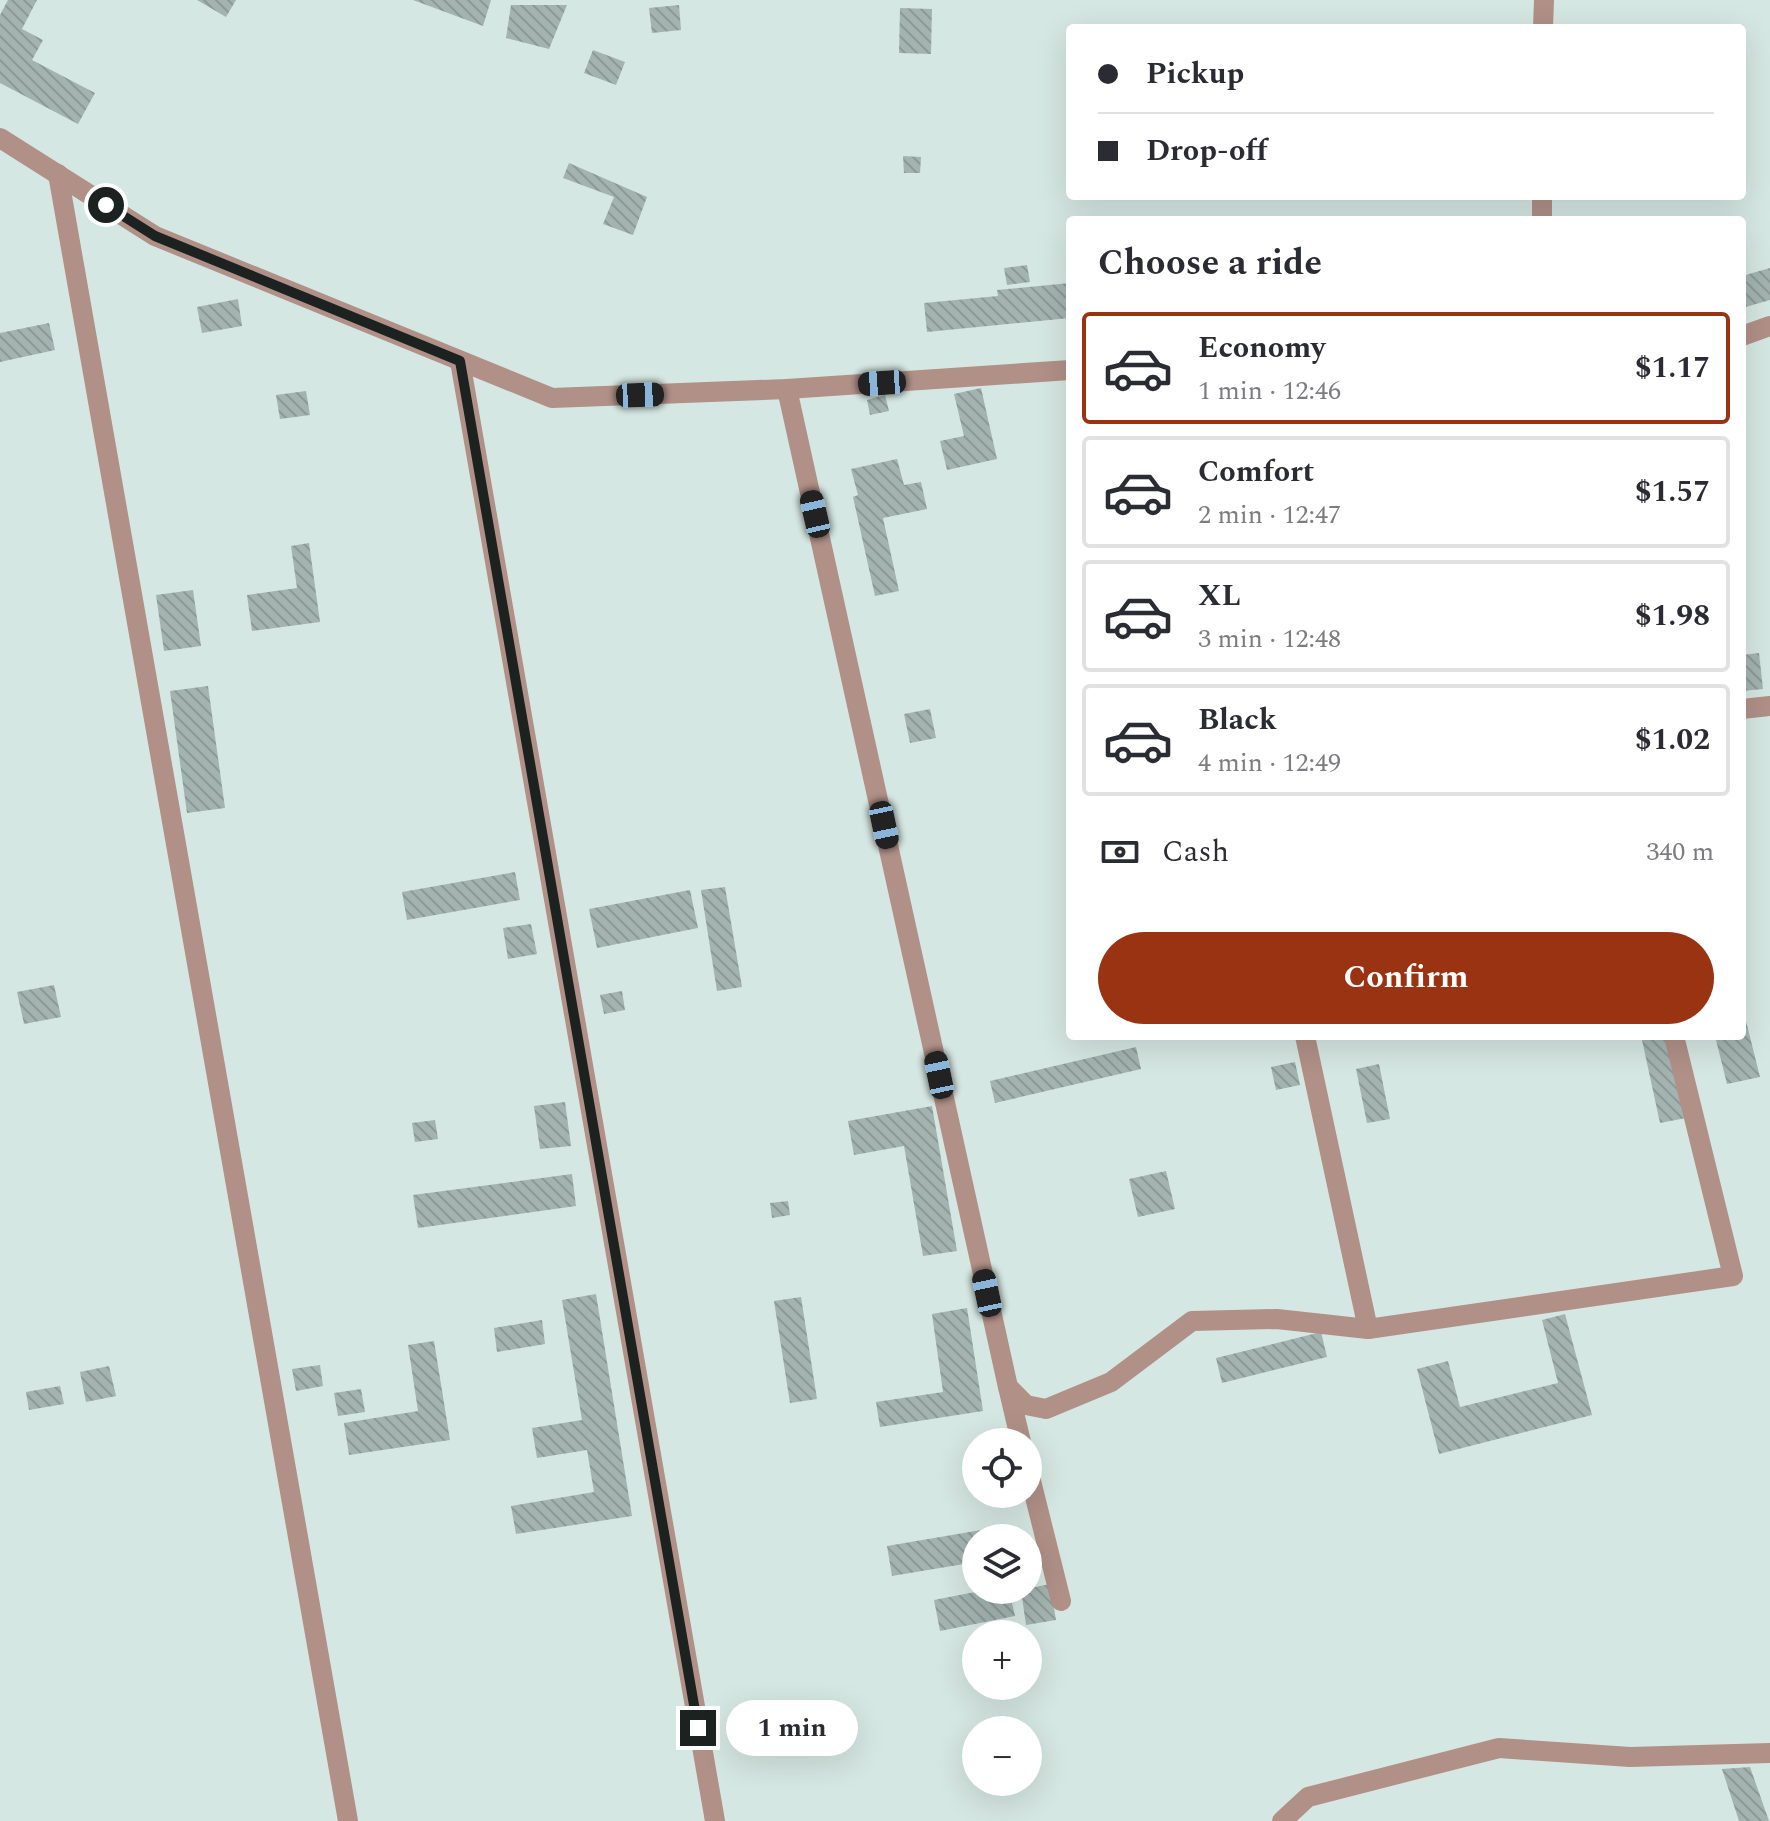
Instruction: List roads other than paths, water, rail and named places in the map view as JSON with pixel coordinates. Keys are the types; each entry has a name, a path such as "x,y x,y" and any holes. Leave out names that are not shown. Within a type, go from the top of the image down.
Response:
{"street":[{"path":"1543,24 1544,0"},
{"path":"0,138 155,236 552,398 787,389 1066,370"},
{"path":"58,174 348,1821"},
{"path":"1746,335 1770,326"},
{"path":"460,361 715,1821"},
{"path":"787,389 1018,1428"},
{"path":"1746,709 1770,706"},
{"path":"1306,1040 1368,1329"},
{"path":"1008,1387 1026,1405 1046,1409 1111,1382 1192,1321 1277,1319 1368,1329 1733,1276 1675,1040"},
{"path":"1038,1508 1061,1601"},
{"path":"1282,1821 1308,1797 1499,1748 1630,1757 1770,1753"}]}
